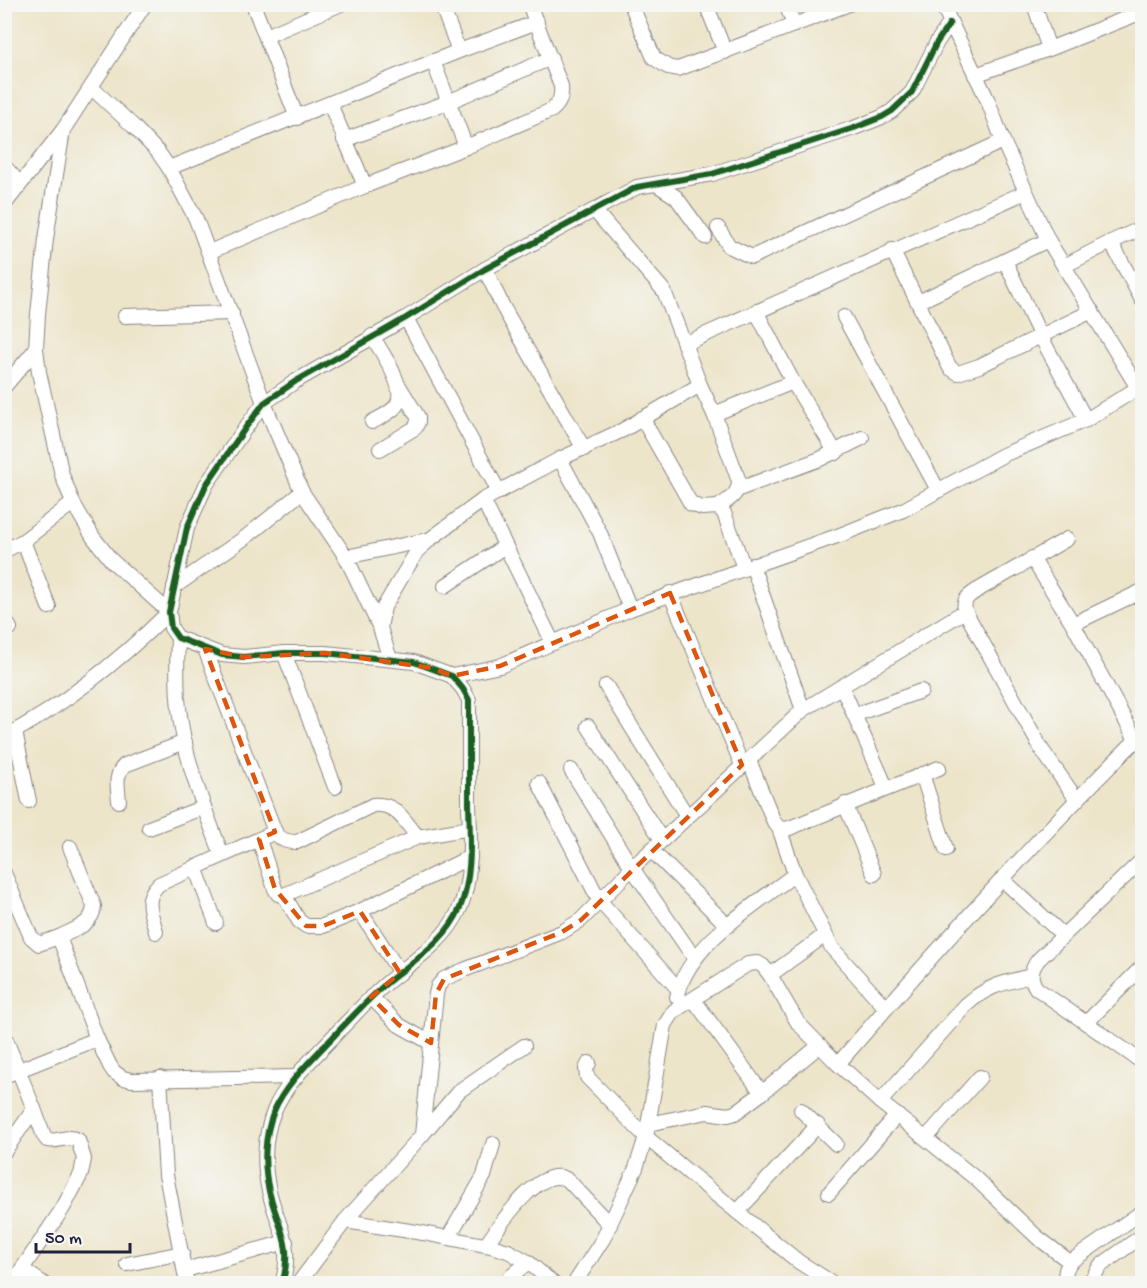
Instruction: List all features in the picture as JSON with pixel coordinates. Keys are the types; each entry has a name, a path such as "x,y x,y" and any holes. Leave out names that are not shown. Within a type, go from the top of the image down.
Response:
{"street":[{"path":"4,205 63,130 145,4"},
{"path":"253,4 297,118"},
{"path":"441,4 459,51"},
{"path":"209,252 364,186 544,114 558,104 562,96 561,86 530,4"},
{"path":"631,4 654,58 660,63 678,69 849,4"},
{"path":"706,4 725,52"},
{"path":"786,4 794,25"},
{"path":"452,676 500,666 670,593 872,523 903,510 1003,454 1086,420 1140,386 1048,240 1003,141 988,101 942,4"},
{"path":"1034,4 1050,49"},
{"path":"266,36 335,5"},
{"path":"979,81 1050,49 1143,12"},
{"path":"169,168 433,61 537,22"},
{"path":"222,855 204,807 185,742 178,706 177,638 171,628 169,612 187,528 206,485 264,403 296,381 406,318 485,269 637,187 712,174 882,117 912,92 937,42 950,23"},
{"path":"344,140 448,102 550,58"},
{"path":"433,61 466,147"},
{"path":"92,88 133,126 169,168 196,219 264,403 302,492 346,557 380,628 390,659"},
{"path":"330,104 364,186"},
{"path":"63,130 46,239 38,314 36,349 39,372 62,476 73,503 93,537 112,561 169,612"},
{"path":"718,228 729,246 752,257 1003,141"},
{"path":"4,166 20,184"},
{"path":"656,184 676,197 705,237"},
{"path":"684,344 1026,192"},
{"path":"596,211 664,291 700,385 714,414 739,481 739,489"},
{"path":"1064,266 1143,228"},
{"path":"918,302 1048,240"},
{"path":"1111,242 1141,293"},
{"path":"892,250 950,368 958,374 1041,337 1092,311"},
{"path":"1005,261 1041,337 1086,420"},
{"path":"485,269 503,306 584,449"},
{"path":"756,311 793,382 836,453"},
{"path":"125,316 232,313"},
{"path":"844,317 938,490"},
{"path":"406,318 499,492"},
{"path":"372,336 418,417 415,428 380,449"},
{"path":"4,387 36,349"},
{"path":"714,414 793,382"},
{"path":"380,628 384,607 417,550 429,540 483,500 560,459 584,449 700,385"},
{"path":"372,422 396,406 400,397 399,386"},
{"path":"642,418 691,504 702,508 718,507 734,496 739,489 836,453 862,438"},
{"path":"560,459 600,533 630,609"},
{"path":"174,587 246,537 302,492"},
{"path":"483,500 553,643"},
{"path":"4,551 22,541 73,503"},
{"path":"718,507 724,513 748,566 803,710"},
{"path":"1067,539 967,597 964,604 965,611 1042,750 1077,800"},
{"path":"346,557 429,540"},
{"path":"22,541 50,607"},
{"path":"445,586 505,546"},
{"path":"838,1064 1002,879 1139,737 1032,558"},
{"path":"1073,624 1143,591"},
{"path":"670,593 746,763 779,828 795,874 825,935 843,962 886,1008"},
{"path":"422,1135 436,994 438,986 444,980 562,932 581,920 598,900 803,710 965,611"},
{"path":"29,801 10,734 30,723 108,666 134,646 169,612"},
{"path":"177,638 222,655 244,657 284,652 325,652 423,665 452,676 469,700 471,857 466,888 459,909 444,933 429,949 371,997 296,1077 274,1110 267,1137 265,1158 269,1191 286,1242 287,1263 282,1284"},
{"path":"205,649 275,832 280,839 297,842 373,805 383,804 395,810 417,837"},
{"path":"284,652 335,787"},
{"path":"606,686 687,816"},
{"path":"842,687 886,787"},
{"path":"854,715 921,691"},
{"path":"588,726 662,840"},
{"path":"119,801 117,777 120,769 185,742"},
{"path":"779,828 787,829 886,787 939,768"},
{"path":"571,770 632,868 695,958"},
{"path":"922,774 946,849"},
{"path":"539,783 598,900 679,990"},
{"path":"845,804 874,874"},
{"path":"149,828 204,807"},
{"path":"259,839 275,890 278,894 284,895 417,837 470,828"},
{"path":"156,932 148,901 151,891 159,884 275,832"},
{"path":"4,873 31,937 39,944 59,938 84,925 93,913 94,906 70,847"},
{"path":"651,850 728,926"},
{"path":"284,895 299,921 306,926 323,926 360,911 471,857"},
{"path":"1143,860 1063,935 1031,969 1031,980 1036,988 1143,1062"},
{"path":"195,867 216,923"},
{"path":"574,1284 603,1239 629,1185 647,1130 665,1025 674,1011 679,990 695,958 728,926 795,874"},
{"path":"1002,879 1063,935"},
{"path":"360,911 400,973"},
{"path":"770,975 825,935"},
{"path":"59,938 97,1039 110,1066 123,1078 132,1080 296,1077"},
{"path":"674,1011 748,964 758,963 763,966 798,1023 819,1046 880,1102 975,1178 1036,1237 1070,1262"},
{"path":"1086,1023 1143,967"},
{"path":"880,1102 979,993 994,986 1031,976"},
{"path":"371,997 399,1025 431,1043"},
{"path":"694,1000 762,1093"},
{"path":"4,1035 20,1070 44,1136 47,1140 55,1141 65,1137 78,1140 84,1160 81,1174 63,1209 12,1284"},
{"path":"4,1076 97,1039"},
{"path":"298,1284 345,1221 459,1091 524,1046"},
{"path":"647,1130 707,1112 728,1115 735,1113 819,1046"},
{"path":"589,1063 586,1069 587,1077 737,1212 799,1262 834,1284"},
{"path":"926,1138 980,1077"},
{"path":"160,1078 166,1175 186,1277 286,1242"},
{"path":"4,1152 34,1109"},
{"path":"801,1110 836,1144"},
{"path":"829,1193 897,1115"},
{"path":"737,1212 818,1125"},
{"path":"448,1238 484,1176 493,1144"},
{"path":"486,1245 522,1197 552,1176 564,1176 569,1180 610,1225"},
{"path":"1064,1284 1070,1262 1143,1212"},
{"path":"345,1221 448,1238 508,1251 528,1262 554,1284"},
{"path":"1126,1224 1128,1247"},
{"path":"1089,1284 1100,1266 1143,1236"},
{"path":"127,1264 182,1253"},
{"path":"502,1284 528,1262"},
{"path":"22,1269 44,1284"}],"highlighted area":[{"path":"670,593 742,765 581,920 562,932 444,979 436,994 431,1043 399,1025 371,997 400,973 360,911 323,926 306,926 275,889 259,839 275,832 205,649 244,657 325,653 432,668 452,676 500,666"}],"cycle path":[{"path":"282,1284 286,1247 269,1191 266,1171 266,1140 274,1111 285,1091 300,1072 374,995 438,940 454,920 460,908 467,883 470,857 469,700 452,676 414,662 325,653 284,653 244,657 222,655 178,638 171,628 169,612 187,528 206,485 264,403 296,381 406,318 485,269 637,187 712,174 854,128 892,111 912,92 937,42 950,23"}]}
